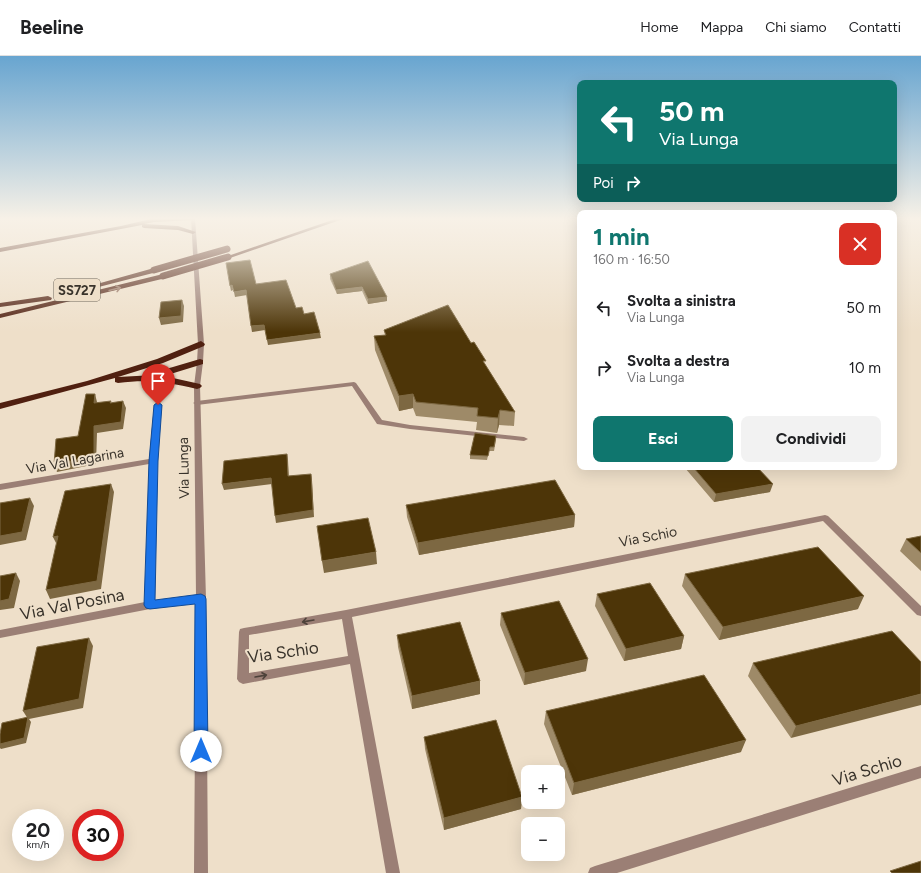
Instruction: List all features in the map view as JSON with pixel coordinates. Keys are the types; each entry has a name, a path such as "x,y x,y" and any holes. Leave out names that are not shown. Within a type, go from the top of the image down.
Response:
{"highway":[{"name":"SS727","path":"0,316 154,270 214,256"},
{"name":"SS727","path":"0,309 49,301 163,276 218,256"},
{"path":"0,306 49,301"},
{"path":"0,320 49,301"},
{"path":"0,406 90,383 143,366 201,344"},
{"path":"143,366 171,360 200,362"},
{"path":"90,383 168,372 200,362"},
{"path":"141,376 163,377 197,386"}],"street":[{"name":"Via Lunga","path":"195,256 201,344 197,386 201,599 201,873"},
{"path":"197,403 354,384 380,422 410,427 524,439"},
{"name":"Via Lunga","path":"150,605 153,461 158,405"},
{"name":"Via Val Lagarina","path":"0,487 153,461"},
{"name":"Via Schio","path":"354,659 243,680 244,632 346,614 825,518 921,612"},
{"path":"150,605 201,599"},
{"name":"Via Val Posina","path":"0,634 150,605"},
{"path":"346,614 392,873"},
{"name":"Via Schio","path":"595,873 921,772"}],"building":[{"path":"250,260 256,284 286,280 296,308 302,307 304,314 314,312 320,333 267,340 264,325 251,326 246,290 234,292 232,285 230,286 226,263"},
{"path":"368,261 387,297 368,299 362,287 336,290 330,274"},
{"path":"182,300 181,316 159,318 161,302"},
{"path":"448,305 471,343 474,342 486,361 483,361 515,412 500,410 498,418 477,416 478,408 416,402 413,394 399,396 374,336 386,335 384,330"},
{"path":"86,394 95,394 94,403 123,401 121,422 94,426 94,457 54,464 56,439 78,436"},
{"path":"475,433 496,436 494,447 490,447 488,456 470,455"},
{"path":"287,454 288,476 311,474 313,510 275,516 271,478 222,484 224,461"},
{"path":"696,470 760,470 773,484 716,494"},
{"path":"555,480 575,515 418,543 406,505"},
{"path":"111,484 97,581 46,590 58,536 53,537 65,491"},
{"path":"30,498 22,532 0,536 0,503"},
{"path":"368,518 376,552 322,561 317,526"},
{"path":"921,536 921,553 906,539"},
{"path":"818,547 864,596 723,627 685,574"},
{"path":"16,573 9,599 0,601 0,576"},
{"path":"650,583 684,636 626,649 597,594"},
{"path":"559,601 588,659 525,673 501,613"},
{"path":"460,622 480,681 412,696 397,635"},
{"path":"892,631 921,662 921,694 796,726 753,663"},
{"path":"89,638 79,699 23,711 37,647"},
{"path":"704,675 746,740 574,783 546,711"},
{"path":"28,717 24,738 0,744 2,723"},
{"path":"496,720 521,797 444,818 424,737"},
{"path":"921,861 921,873 892,873 890,871"}],"route":[{"path":"158,405 153,461 150,605 201,599 201,751"}]}
